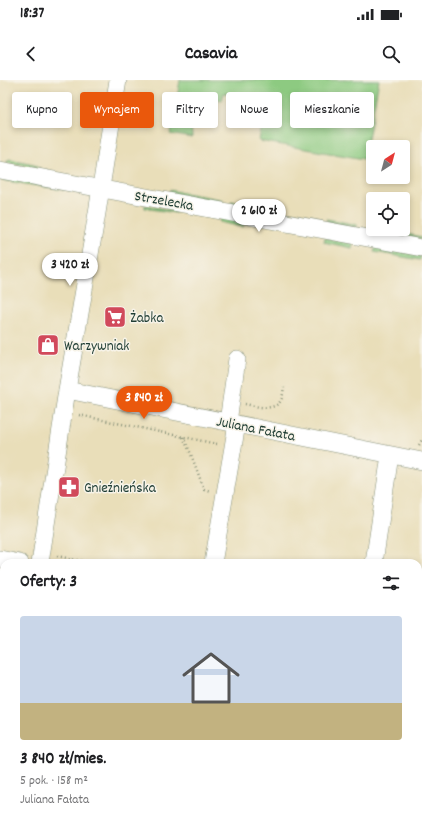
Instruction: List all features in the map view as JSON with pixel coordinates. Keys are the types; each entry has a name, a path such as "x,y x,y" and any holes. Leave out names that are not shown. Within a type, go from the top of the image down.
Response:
{"street":[{"path":"41,559 63,412 118,80"},
{"name":"Strzelecka","path":"0,170 422,248"},
{"path":"214,559 232,447 231,401 237,359"},
{"name":"Juliana Fałata","path":"67,390 422,461"},
{"path":"375,559 390,455"}],"path":[{"path":"231,401 267,408 280,402 283,396 284,387"},
{"path":"63,412 232,447"},
{"path":"183,437 204,489 224,494"},
{"path":"56,556 71,559"}],"green space":[{"path":"180,80 379,80 374,106 374,92 290,92 290,128 370,128 368,140 366,140 364,159 259,141 261,128 282,128 282,92 226,92 226,93 224,93 222,101 218,100 218,92 178,92"},
{"path":"172,128 191,128 192,138 171,134"},
{"path":"9,159 34,164 40,168 6,162"},
{"path":"0,175 64,190 0,180"},
{"path":"169,190 224,200 221,202 170,193"},
{"path":"231,201 272,209 269,211 233,204"},
{"path":"145,205 176,211 176,213 145,208"},
{"path":"221,217 244,221 243,227 220,222"},
{"path":"326,219 358,225 355,227 328,222"},
{"path":"410,235 422,237 422,239 403,236 410,236"},
{"path":"325,238 353,243 352,248 324,242"},
{"path":"378,246 421,256 420,260 374,252"}],"place":[{"name":"Żabka","path":"115,317"},
{"name":"Warzywniak","path":"48,345"},
{"name":"Gnieźnieńska","path":"69,487"}]}
